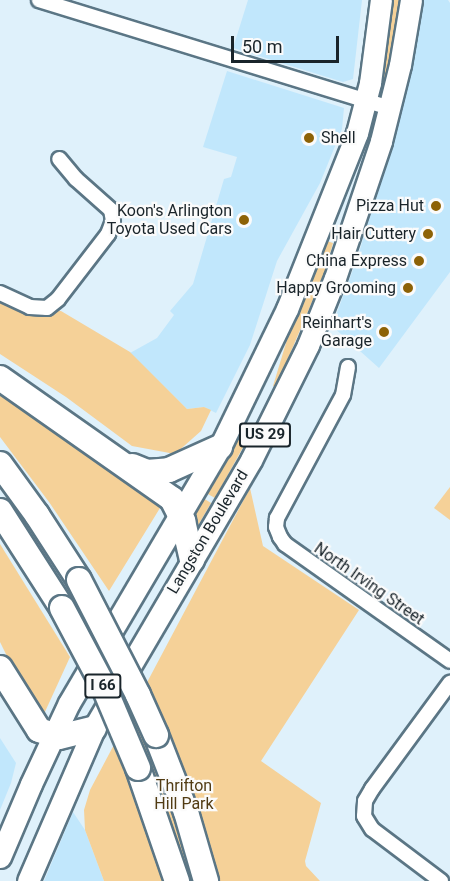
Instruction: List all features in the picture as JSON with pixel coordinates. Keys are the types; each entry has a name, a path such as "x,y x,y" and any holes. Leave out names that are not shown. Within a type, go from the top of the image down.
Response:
{"highway":[{"path":"0,378 167,495 180,514 192,560"},
{"path":"114,458 140,470 161,472 192,462 220,447"},
{"name":"I 66","path":"0,464 22,492 79,580 138,695 186,813 206,881"},
{"name":"I 66","path":"0,511 62,608 103,685 138,768 177,881"},
{"path":"0,668 34,726 52,736 94,728"}],"main road":[{"name":"Langston Boulevard","path":"0,857 52,736 105,639 220,447 287,309 329,209 357,134 366,101 381,0"},
{"name":"Langston Boulevard","path":"28,881 94,728 265,434 328,295 369,181 390,108 411,0"},
{"path":"240,408 265,434"}],"street":[{"path":"39,0 390,108"},
{"path":"0,293 21,304 42,309 58,299 108,234 113,221 111,210 76,179 59,159"},
{"name":"North Irving Street","path":"348,367 343,395 277,518 276,527 285,544 450,661"},
{"path":"441,881 372,829 364,816 365,801 372,789 450,683"}],"shaded area":[{"path":"248,0 362,0 353,79 343,82 233,48"},
{"path":"423,0 448,0 450,3 450,272 379,368 332,326 358,256 397,124"},
{"path":"227,71 344,108 342,129 320,183 277,261 250,345 216,413 204,407 187,409 130,353 157,338 174,315 170,311 193,284 224,179 231,177 237,157 203,147"},
{"path":"0,738 16,763 0,810"},
{"path":"73,812 85,830 104,881 44,881"}],"green space":[{"path":"391,0 401,0 387,82 383,86 381,83"},
{"path":"327,241 333,243 325,271 276,387 273,386 293,320"},
{"path":"0,294 38,309 61,311 130,352 187,409 204,407 211,410 201,431 175,454 132,446 66,397 0,354"},
{"path":"0,389 156,500 160,508 109,591 49,502 0,437"},
{"path":"245,425 252,431 215,498 206,493"},
{"path":"450,487 450,520 434,508"},
{"name":"Thrifton Hill Park","path":"250,488 263,546 359,610 261,761 321,803 305,861 306,866 320,881 104,881 85,830 84,810 90,790"},
{"path":"203,498 211,503 196,529 192,520"},
{"path":"0,544 70,657 44,714 33,709 0,642"}],"place":[{"name":"Shell","path":"309,138"},
{"name":"Pizza Hut","path":"436,206"},
{"name":"Koon's Arlington Toyota Used Cars","path":"244,220"},
{"name":"Hair Cuttery","path":"428,234"},
{"name":"China Express","path":"419,261"},
{"name":"Happy Grooming","path":"408,288"},
{"name":"Reinhart's Garage","path":"384,332"}]}
